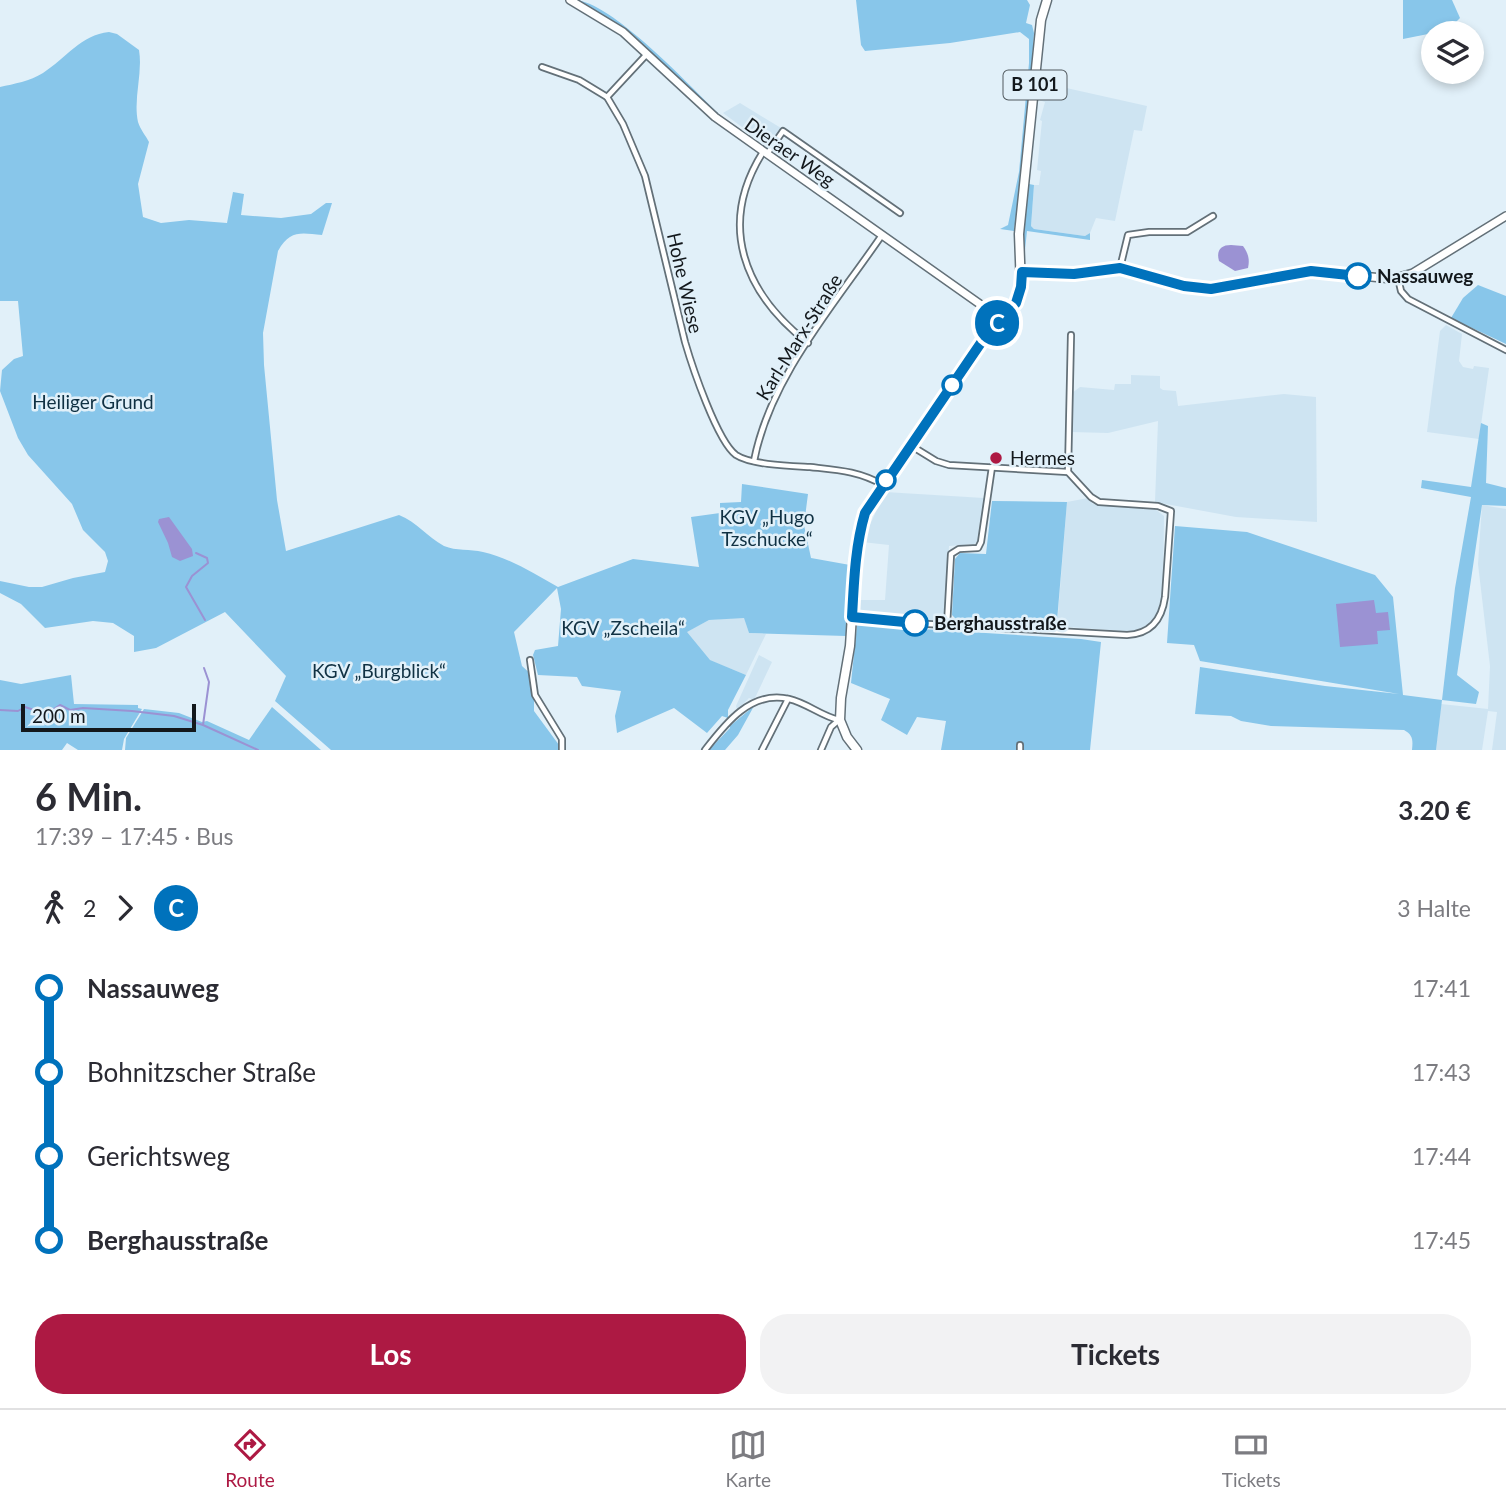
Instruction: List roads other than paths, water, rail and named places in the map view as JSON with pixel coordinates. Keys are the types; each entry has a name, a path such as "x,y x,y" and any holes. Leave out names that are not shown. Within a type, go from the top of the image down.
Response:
{"main road":[{"name":"Dieraer Weg","path":"570,0 624,32 715,117 1001,319"},
{"name":"B 101","path":"840,720 841,698 849,661 855,569 865,513 989,331 1016,303 1021,287 1019,234 1041,20 1047,0"},
{"path":"1022,272 1074,274 1120,268 1184,286 1211,289 1311,271 1398,278 1431,263 1506,216"},
{"path":"840,720 847,737 857,750"}],"street":[{"path":"542,67 579,80 607,97 648,53"},
{"name":"Hohe Wiese","path":"607,97 632,143 645,176 685,342 703,396 731,449 741,457 754,461"},
{"path":"808,343 788,327 771,307 757,286 744,254 740,204 751,171 783,131 900,213"},
{"path":"1120,268 1128,235 1187,232 1213,216"},
{"name":"Karl-Marx-Straße","path":"754,461 771,406 808,343 883,235"},
{"path":"1398,278 1401,291 1408,299 1506,350"},
{"path":"1068,472 1071,335"},
{"path":"852,617 874,621 1127,635 1141,633 1157,622 1162,611 1171,510 1158,506 1099,502 1068,472 943,464 910,445"},
{"path":"754,461 850,471 883,485"},
{"path":"947,625 951,554 959,549 978,548 981,542 992,467"},
{"path":"530,660 535,695 562,739 562,750"},
{"path":"705,750 731,719 751,703 766,699 788,699 840,720"},
{"path":"762,750 788,699"},
{"path":"821,750 831,727 840,720"}],"waterway":[{"path":"196,553 207,558 208,563 192,576 186,587 205,620"},
{"path":"203,725 209,682 204,668"},
{"path":"0,710 18,711 25,707 46,714 60,705 70,710 83,708 174,716 203,725 258,750"}],"place":[{"name":"Nassauweg","path":"1358,276"},
{"name":"Hermes","path":"996,458"},
{"name":"Berghausstraße","path":"915,623"}],"park label":[{"name":"Heiliger Grund","path":"93,402"},
{"name":"KGV „Hugo Tzschucke“","path":"767,528"},
{"name":"KGV „Zscheila“","path":"623,628"},
{"name":"KGV „Burgblick“","path":"379,671"}]}
